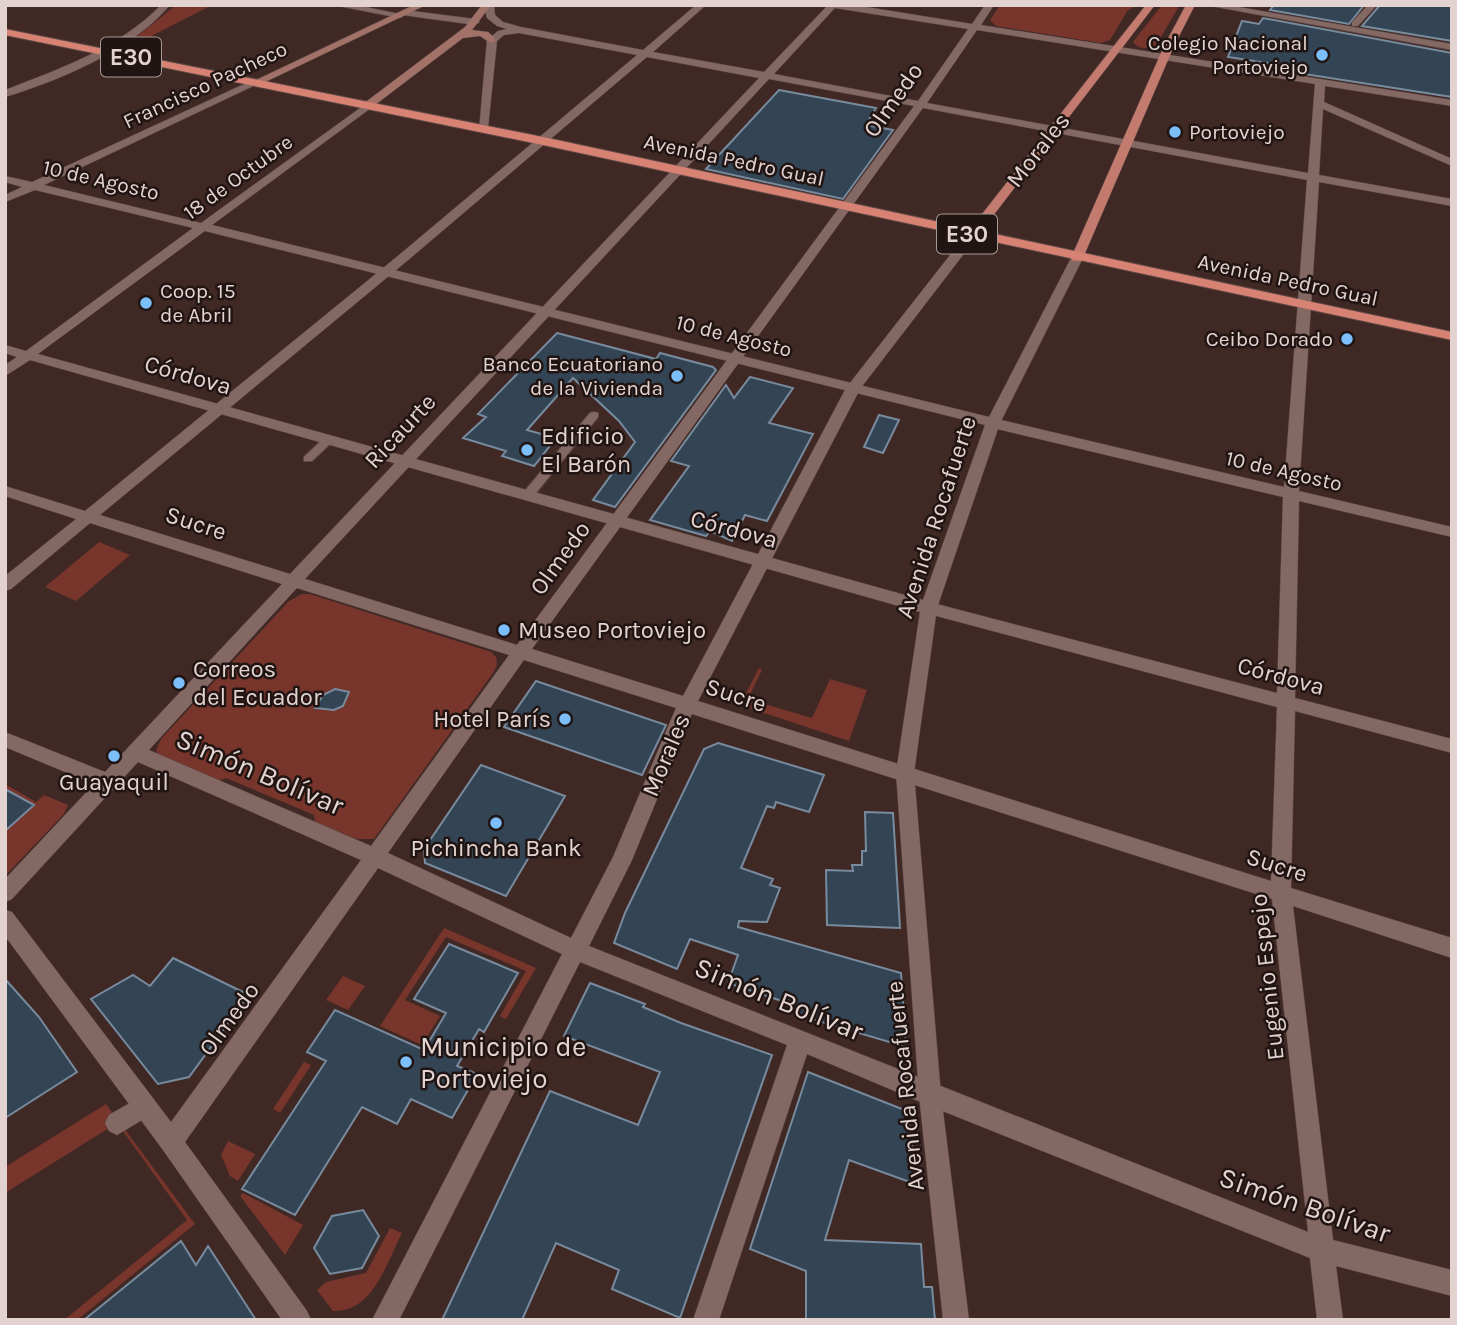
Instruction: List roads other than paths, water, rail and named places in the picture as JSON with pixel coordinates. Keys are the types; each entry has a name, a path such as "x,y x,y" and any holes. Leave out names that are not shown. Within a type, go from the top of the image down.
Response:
{"highway":[{"name":"Avenida Pedro Gual","path":"5,32 483,128 1077,258 1452,336"}],"main road":[{"name":"Francisco Pacheco","path":"257,82 421,5"},
{"name":"Morales","path":"972,235 1151,5"},
{"name":"Avenida Rocafuerte","path":"1077,258 1164,57 1191,5"},
{"name":"18 de Octubre","path":"367,106 489,9"},
{"path":"458,36 478,32 488,35 492,40"}],"street":[{"path":"5,94 103,51 139,30 166,5"},
{"path":"337,5 475,22"},
{"path":"5,585 387,271 702,5"},
{"path":"834,5 1452,103"},
{"name":"Ricaurte","path":"5,893 404,462 834,5"},
{"name":"Olmedo","path":"171,1142 520,653 921,104 990,5"},
{"path":"1209,5 1452,47"},
{"path":"1243,5 1452,40"},
{"path":"1355,24 1373,5"},
{"path":"489,9 500,24 519,30 1452,203"},
{"path":"483,128 492,40 489,9"},
{"path":"492,40 501,33 519,30"},
{"name":"Francisco Pacheco","path":"5,199 257,82"},
{"name":"Eugenio Espejo","path":"1320,82 1291,495 1281,892 1330,1320"},
{"path":"1318,103 1452,163"},
{"name":"18 de Octubre","path":"5,372 367,106"},
{"name":"10 de Agosto","path":"5,179 547,310 993,423 1452,532"},
{"name":"Morales","path":"385,1320 622,860 687,705 853,388 972,235"},
{"name":"Avenida Rocafuerte","path":"956,1320 930,1096 905,773 929,608 993,423 1077,258"},
{"name":"Córdova","path":"5,349 929,608 1452,746"},
{"name":"Sucre","path":"5,491 905,773 1452,948"},
{"path":"5,739 109,782"},
{"name":"Simón Bolívar","path":"136,753 376,857 577,951 800,1040 930,1096 1322,1250 1452,1283"},
{"path":"5,919 171,1142 298,1320"},
{"path":"706,1320 800,1040"},
{"path":"117,1123 144,1106"}],"lane":[{"path":"527,496 594,415"},
{"path":"308,459 327,441"}],"place":[{"name":"Colegio Nacional Portoviejo","path":"1322,55"},
{"name":"Portoviejo","path":"1175,132"},
{"name":"Coop. 15 de Abril","path":"146,303"},
{"name":"Ceibo Dorado","path":"1347,339"},
{"name":"Banco Ecuatoriano de la Vivienda","path":"677,376"},
{"name":"Edificio El Barón","path":"527,450"},
{"name":"Museo Portoviejo","path":"504,630"},
{"name":"Correos del Ecuador","path":"179,683"},
{"name":"Hotel París","path":"565,719"},
{"name":"Guayaquil","path":"114,756"},
{"name":"Pichincha Bank","path":"496,823"},
{"name":"Municipio de Portoviejo","path":"406,1062"}]}
